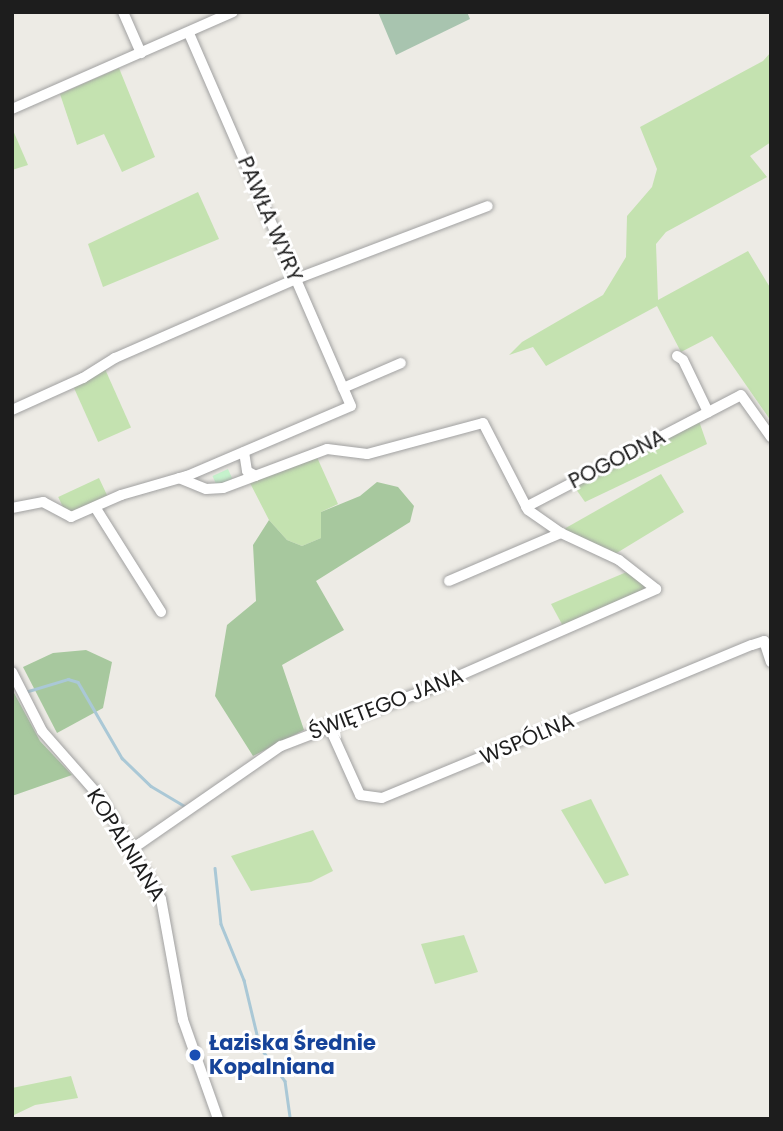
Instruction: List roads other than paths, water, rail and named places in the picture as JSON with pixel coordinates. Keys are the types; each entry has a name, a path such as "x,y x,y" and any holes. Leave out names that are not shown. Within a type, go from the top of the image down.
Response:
{"street":[{"path":"123,12 141,53"},
{"path":"12,109 233,12"},
{"name":"PAWŁA WYRY","path":"189,33 351,406 244,452"},
{"path":"12,410 83,378 115,358 296,279 488,206"},
{"path":"677,356 708,412"},
{"path":"343,388 401,363"},
{"name":"POGODNA","path":"526,507 741,396 771,437"},
{"path":"183,482 223,488 327,449 367,454 483,424 526,507 561,533"},
{"path":"12,508 43,502 71,517 95,507 183,482 244,452 247,471 256,475"},
{"path":"95,507 161,612"},
{"path":"449,581 561,533"},
{"name":"ŚWIĘTEGO JANA","path":"132,849 281,746 328,724 431,688 656,589 619,559 561,533"},
{"name":"WSPÓLNA","path":"328,724 360,794 382,798 764,641 771,662"},
{"name":"KOPALNIANA","path":"12,672 53,746 93,788 132,849 165,910 183,1020 218,1119"}],"waterway":[{"path":"25,692 68,679 78,682 122,758 151,786 188,808"},
{"path":"215,868 221,924 244,980 260,1047 285,1081 290,1116"}],"place":[{"name":"Łaziska Średnie Kopalniana","path":"195,1055"}]}
